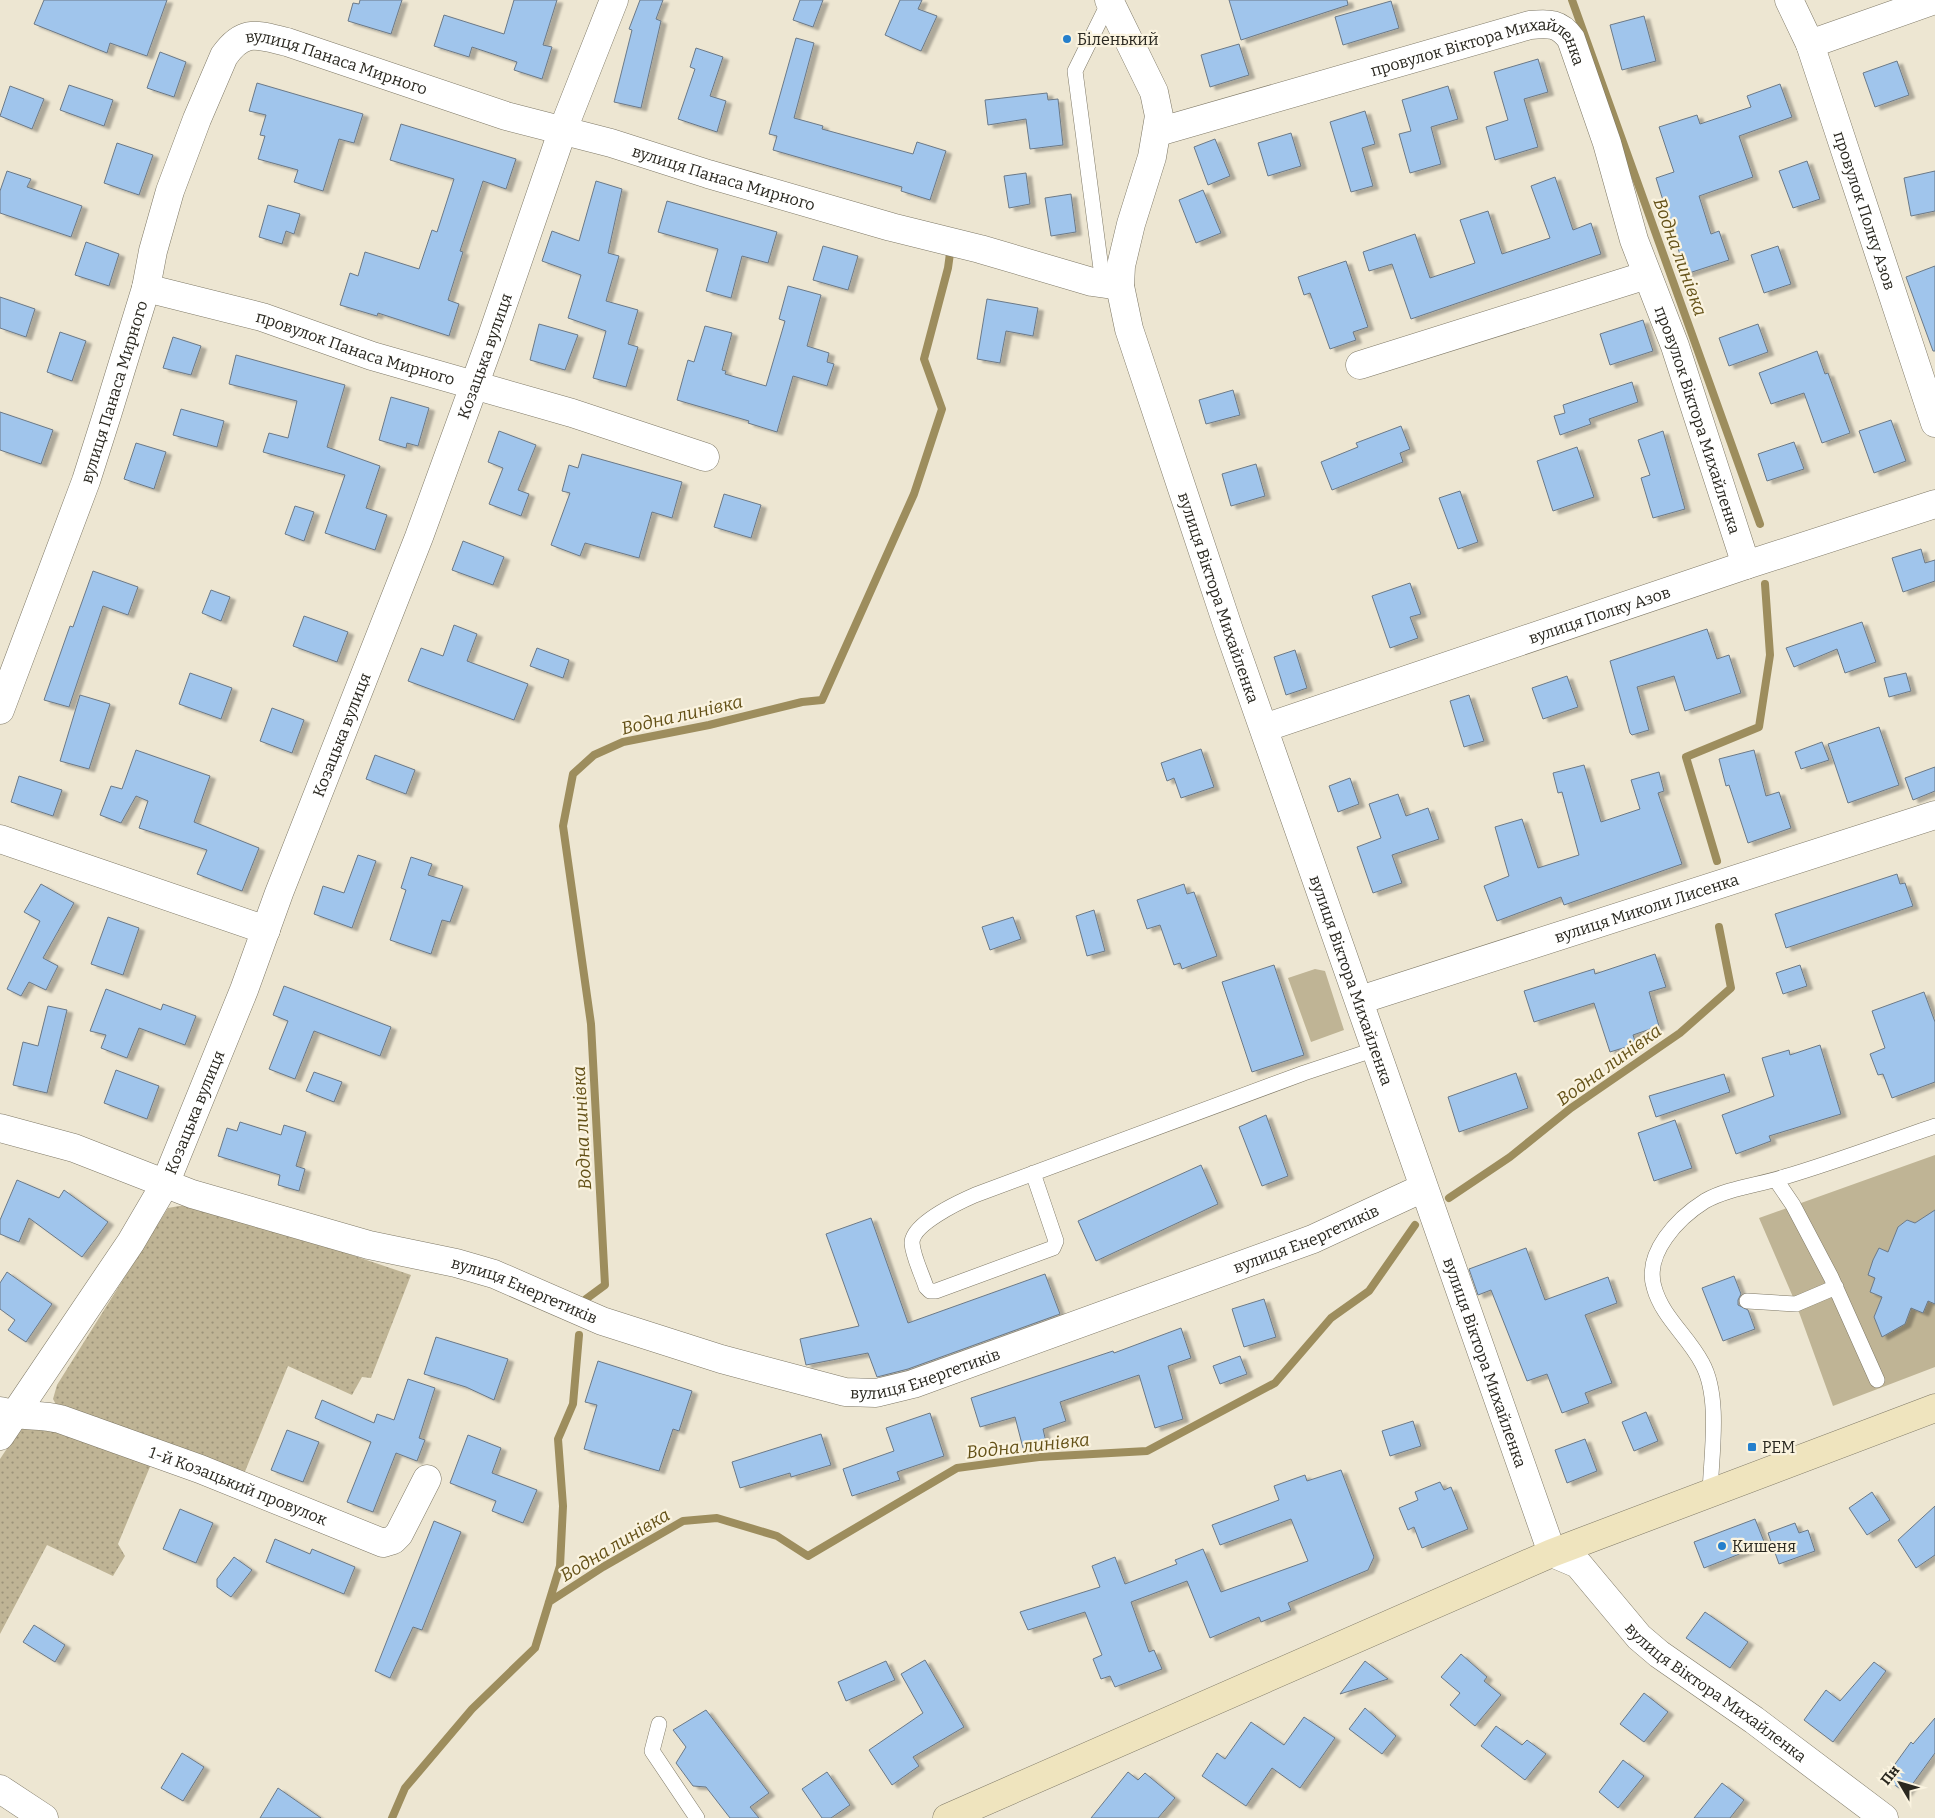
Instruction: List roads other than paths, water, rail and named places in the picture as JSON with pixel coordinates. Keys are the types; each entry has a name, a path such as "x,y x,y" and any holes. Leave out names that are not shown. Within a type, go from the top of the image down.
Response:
{"street":[{"name":"Козацька вулиця","path":"5,1420 132,1242 165,1184 244,990 380,638 474,386 562,132 614,0"},
{"name":"провулок Полку Азов","path":"1789,0 1810,44 1935,423"},
{"path":"1810,44 1935,0"},
{"name":"вулиця Віктора Михайленка","path":"1109,1 1154,92 1159,116 1158,132 1125,248 1112,285 1129,329 1264,728 1360,1000 1434,1221 1552,1553 1578,1564 1634,1631 1659,1654 1754,1720 1884,1818"},
{"name":"провулок Віктора Михайленка","path":"1158,132 1523,27 1553,24 1565,30 1571,39 1581,64 1647,275 1675,346 1746,565"},
{"name":"вулиця Панаса Мирного","path":"0,710 86,481 146,288 160,223 183,154 224,56 232,44 240,38 254,35 287,42 506,116 562,132 611,143 858,218 1112,285"},
{"path":"1360,365 1647,275"},
{"name":"провулок Панаса Мирного","path":"146,288 262,317 372,356 572,413 705,458"},
{"name":"вулиця Полку Азов","path":"1264,728 1746,565 1935,504"},
{"name":"вулиця Миколи Лисенка","path":"1360,1000 1935,815"},
{"path":"0,839 266,930"},
{"path":"0,1128 74,1148 165,1184"},
{"name":"вулиця Енергетиків","path":"165,1184 370,1245 418,1257 456,1263 494,1274 602,1321 721,1359 830,1388 859,1393 876,1393 913,1384 1313,1239 1423,1188"},
{"path":"947,1818 1552,1553 1935,1408"},
{"name":"1-й Козацький провулок","path":"5,1420 51,1416 200,1468 383,1543 393,1540 399,1534 427,1479"},
{"path":"0,1789 44,1818"}],"lane":[{"path":"1109,1 1076,71 1112,285"},
{"path":"1033,1173 1056,1241 1053,1248 936,1291 930,1291 926,1287 912,1244 916,1230 959,1202 1033,1173 1304,1073 1376,1049"},
{"path":"1710,1494 1713,1420 1710,1382 1698,1356 1669,1317 1657,1297 1652,1274 1654,1262 1667,1236 1686,1216 1706,1201 1776,1180 1935,1126"},
{"path":"1776,1180 1793,1205 1836,1288 1877,1380"},
{"path":"1747,1301 1796,1304 1836,1288"},
{"path":"659,1724 652,1751 697,1818"}],"waterway":[{"name":"Водна линівка","path":"1572,0 1760,524"},
{"name":"Водна линівка","path":"583,1308 586,1299 605,1285 591,1024 563,826 573,774 594,755 623,742 709,725 802,702 822,700 914,494 942,409 924,359 948,268 951,246"},
{"name":"Водна линівка","path":"1717,861 1686,757 1759,727 1770,655 1765,584"},
{"name":"Водна линівка","path":"1449,1198 1510,1157 1571,1108 1680,1033 1731,988 1719,927"},
{"name":"Водна линівка","path":"549,1602 603,1567 683,1521 717,1518 777,1536 808,1556 957,1468 1039,1457 1147,1451 1275,1383 1331,1318 1369,1291 1415,1225"},
{"name":"Водна линівка","path":"392,1818 405,1788 472,1709 535,1648 560,1566 563,1506 558,1439 573,1404 579,1335"}],"place":[{"name":"Біленький","path":"1067,39"},
{"name":"РЕМ","path":"1752,1447"},
{"name":"Кишеня","path":"1722,1546"}]}
